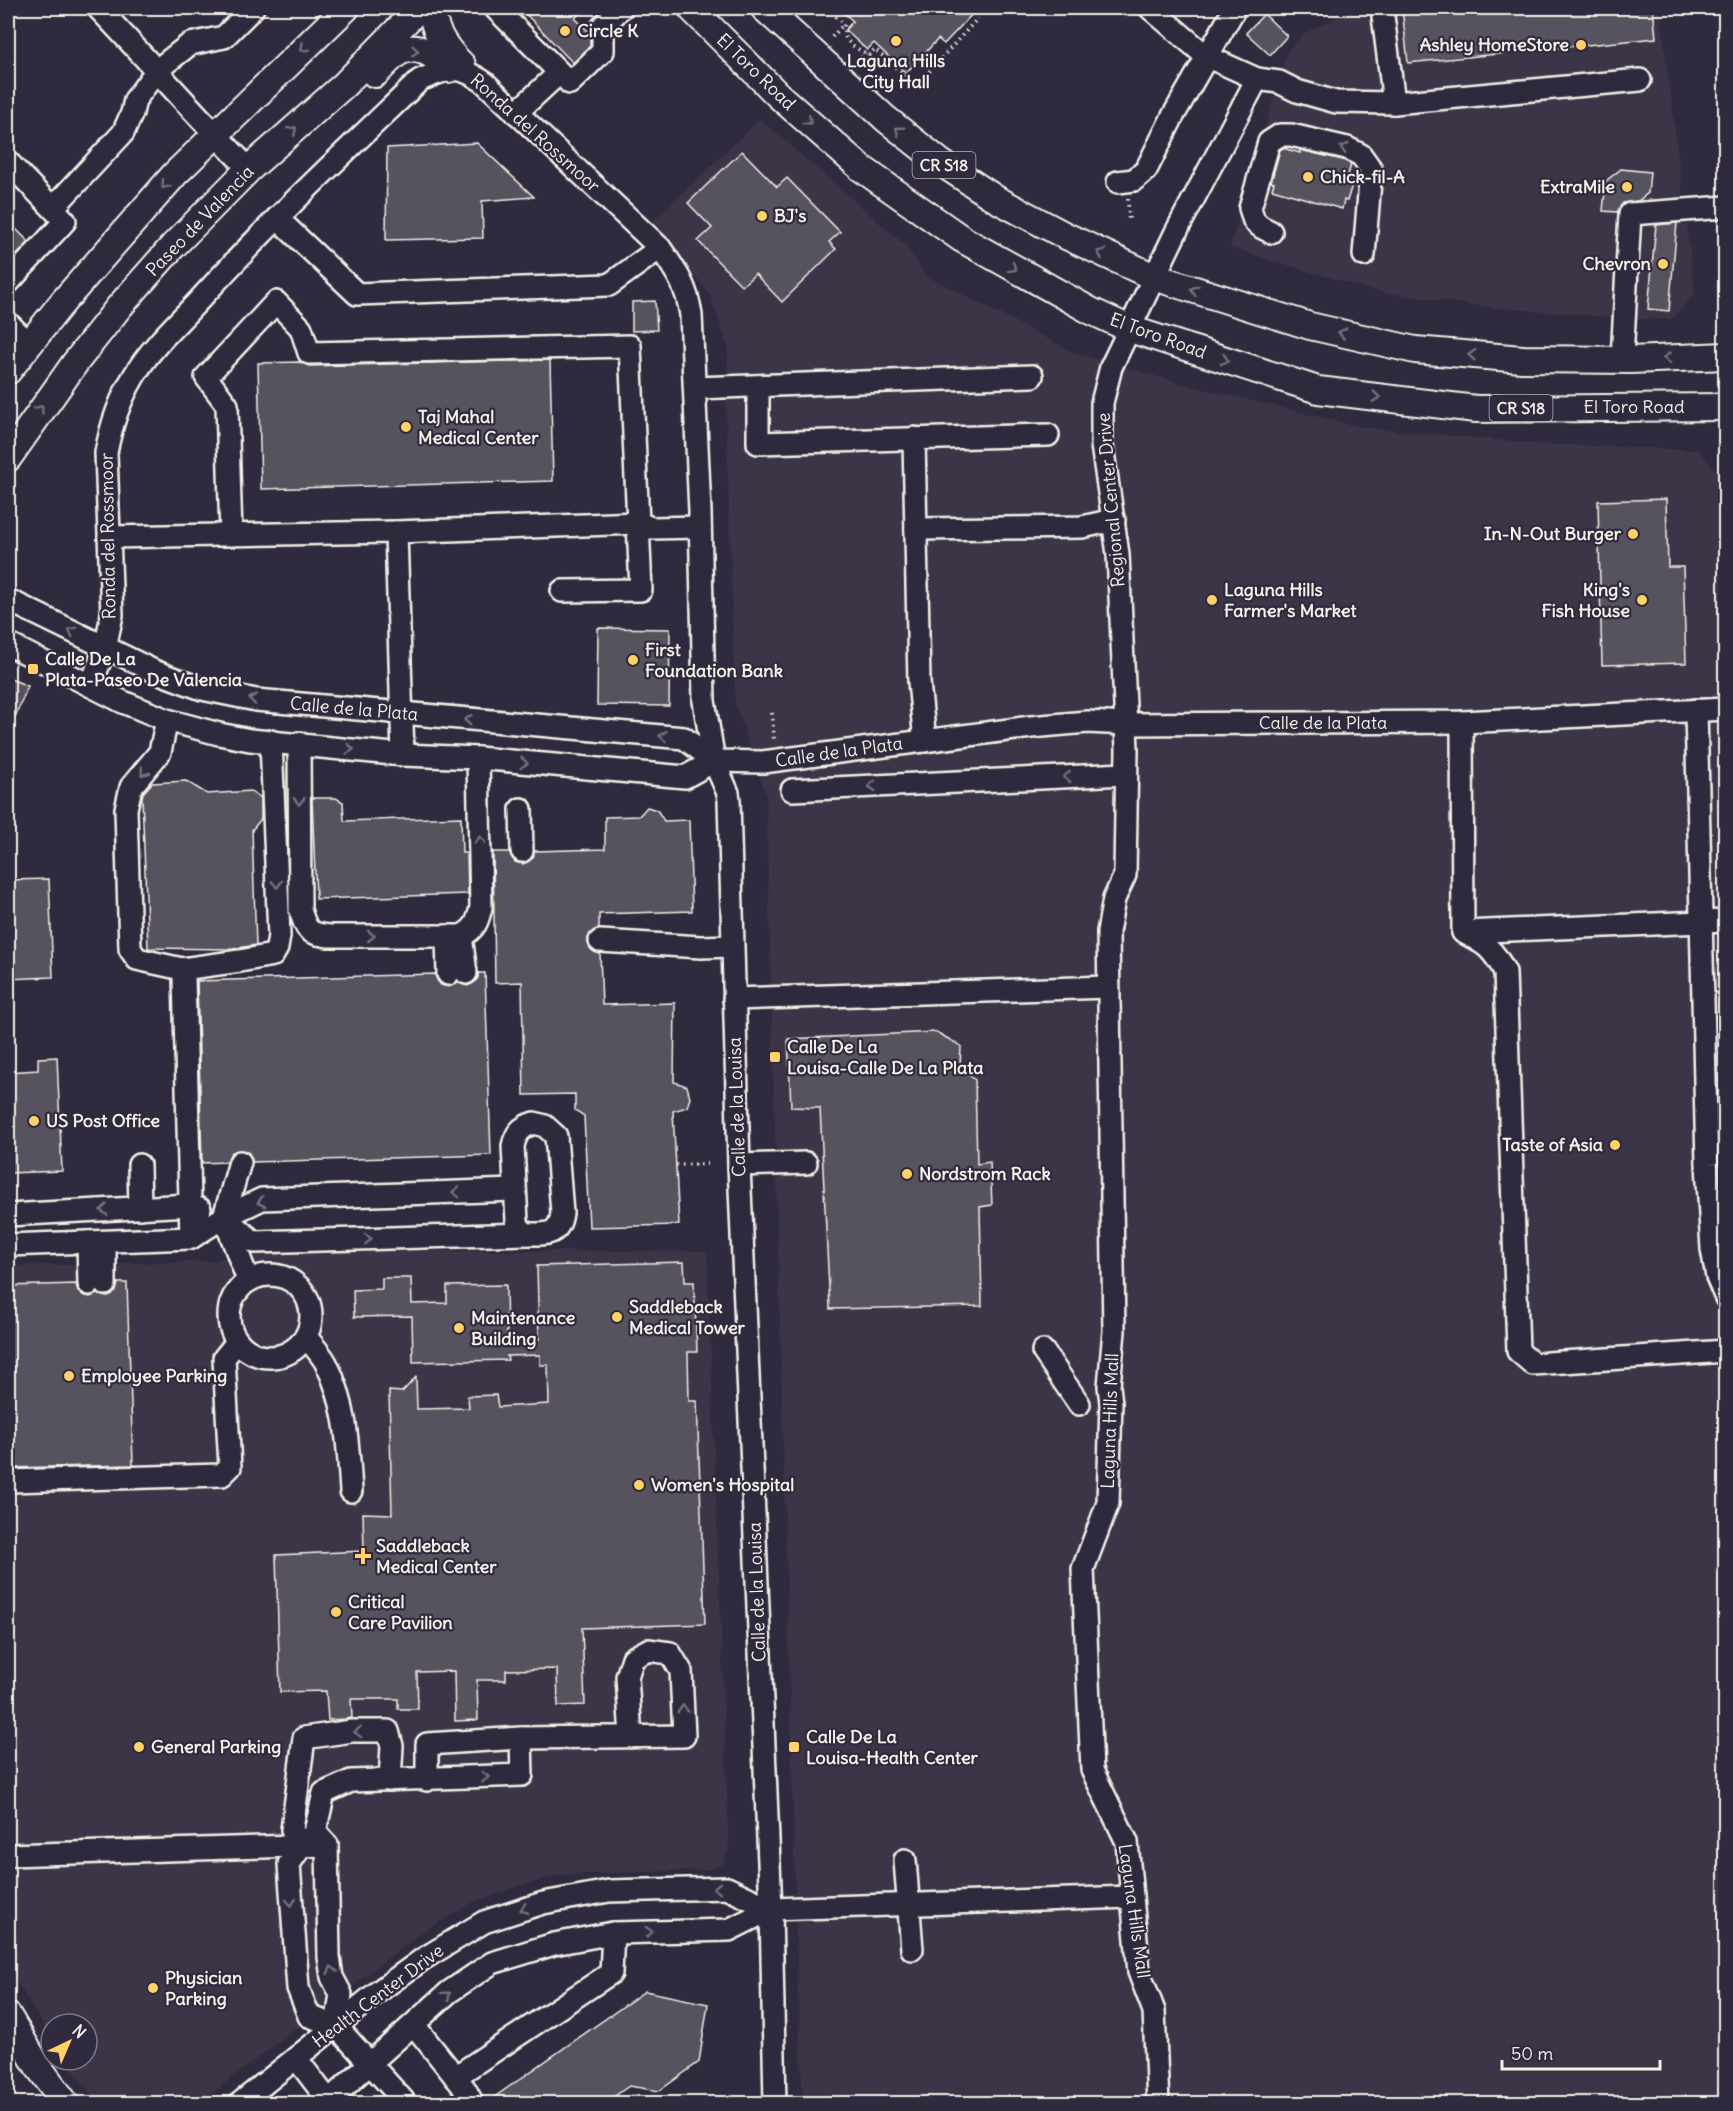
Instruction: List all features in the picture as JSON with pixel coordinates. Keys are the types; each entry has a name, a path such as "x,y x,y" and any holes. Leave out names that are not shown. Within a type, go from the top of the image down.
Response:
{"main road":[{"path":"8,370 62,303 175,174 346,8"},
{"name":"Paseo de Valencia","path":"8,458 68,372 119,307 173,246 249,169 344,85 419,8"},
{"path":"431,8 433,23 457,70"},
{"name":"El Toro Road","path":"691,8 779,96 861,168 962,239 1091,311 1130,329 1318,390 1476,409 1725,407"},
{"name":"CR S18","path":"764,8 886,119 940,162 996,199 1064,235 1154,277 1310,326 1415,350 1522,359 1725,356"},
{"path":"314,111 337,105 400,51 418,49 435,55 457,70"},
{"path":"8,2016 37,2065 66,2103"}],"street":[{"path":"98,8 249,169"},
{"path":"8,283 123,133 135,100 158,70 190,44 224,37 253,8"},
{"path":"495,8 570,83 603,51 603,26 621,8"},
{"path":"1150,8 1206,56 1257,79 1279,82 1297,91 1335,102 1394,104 1640,80"},
{"path":"1118,182 1134,180 1146,170 1173,116 1235,8"},
{"path":"1382,8 1394,104"},
{"name":"Ronda del Rossmoor","path":"91,685 105,648 112,615 106,453 110,428 119,404 135,375 154,350 251,243 420,80 457,70 484,82 660,248 681,277 689,297 700,519 704,701 714,760"},
{"path":"516,113 559,73"},
{"name":"Regional Center Drive","path":"1126,724 1118,554 1102,446 1102,403 1109,372 1154,277 1214,157 1257,79"},
{"path":"1271,232 1254,221 1250,208 1269,142 1280,135 1291,135 1354,152 1361,155 1371,169 1364,255"},
{"path":"8,162 59,214"},
{"path":"1622,359 1630,214 1725,207"},
{"path":"277,218 357,294 609,285 660,248"},
{"path":"231,535 227,405 206,377 276,302 301,328 309,353 630,346 641,590 562,591"},
{"path":"8,323 29,344"},
{"path":"695,388 1032,376"},
{"path":"758,386 758,443 1048,435"},
{"path":"914,438 919,682 925,741"},
{"path":"109,537 396,532 639,523 650,515 700,519"},
{"path":"916,529 1082,527 1114,520"},
{"path":"396,532 403,754"},
{"name":"Calle de la Plata","path":"8,600 154,671 202,689 256,700 684,738 714,760 763,762 1031,726 1087,722 1126,724 1462,722 1725,709"},
{"path":"8,644 123,702 167,720 219,735 403,754 478,758 685,777 714,760"},
{"path":"1696,710 1707,1164 1712,1249 1717,1277 1725,1298"},
{"path":"167,720 160,752 131,787 126,809 130,949 138,959 182,969 273,955 277,948 279,936 271,741"},
{"path":"1462,722 1463,932"},
{"name":"Laguna Hills Mall","path":"1126,724 1125,875 1114,899 1108,932 1114,1331 1109,1386 1112,1402 1108,1503 1083,1569 1092,1770 1127,1842 1139,1972 1154,2011 1158,2103"},
{"path":"299,743 300,910 305,926 312,934 328,936 454,936 470,932 477,923 481,907 478,758"},
{"name":"Calle de la Louisa","path":"714,760 728,793 739,1165 771,1909 775,2103"},
{"path":"792,790 1125,774"},
{"path":"521,809 522,851"},
{"path":"1463,932 1725,921"},
{"path":"1463,932 1487,944 1496,955 1504,972 1518,1351 1533,1364 1725,1352"},
{"path":"454,936 457,974"},
{"path":"600,941 701,947 732,946"},
{"path":"182,969 191,1238"},
{"path":"734,999 1108,987"},
{"path":"8,1215 189,1205 224,1217 254,1242 527,1234 553,1232 560,1226 561,1220 556,1136 545,1126 534,1123 516,1136 513,1146 517,1221 519,1228 527,1234"},
{"path":"233,1162 232,1188 224,1217 248,1280"},
{"path":"739,1165 806,1163"},
{"path":"139,1165 140,1208"},
{"path":"8,1245 191,1238 224,1217 262,1200 514,1190"},
{"path":"97,1242 97,1284"},
{"path":"261,1275 288,1278 299,1286 307,1297 311,1310 311,1324 306,1337 293,1351 271,1358 247,1351 237,1342 230,1330 229,1309 237,1289 248,1280 261,1275"},
{"path":"306,1337 325,1362 339,1397 347,1427 351,1491"},
{"path":"8,1481 222,1475 230,1467 224,1358 237,1342"},
{"path":"1043,1351 1079,1404"},
{"path":"314,1842 292,1830 304,1738 352,1731 387,1731 392,1746 390,1780"},
{"path":"427,1780 426,1744 521,1738 631,1737"},
{"path":"336,2026 341,1994 332,1977 314,1842 324,1793 351,1781 522,1775 521,1738"},
{"path":"8,1855 314,1842"},
{"path":"314,1842 289,1864 298,1988 309,2016 336,2026 404,2103"},
{"path":"905,1860 912,1949"},
{"name":"Health Center Drive","path":"239,2103 379,1990 423,1959 484,1922 543,1903 609,1891 727,1888 771,1909"},
{"path":"296,2058 328,2102 449,1992 492,1963 554,1944 614,1933 729,1930 771,1909 1132,1898"},
{"path":"455,2077 611,1973 614,1933"},
{"path":"414,2025 473,2103"}],"path":[{"path":"827,8 844,24"},
{"path":"844,24 843,32 849,44 869,55 874,49 916,86 978,18"},
{"path":"832,37 844,24"},
{"path":"857,62 866,53"},
{"path":"771,743 775,742 772,713"},
{"path":"676,1165 707,1164"}],"shaded area":[{"path":"1355,8 1660,8 1695,293 1672,319 1633,319 1487,307 1379,292 1230,248 1287,52 1302,35"},
{"path":"760,119 905,245 925,275 1073,352 1179,383 1361,427 1538,444 1698,450 1718,473 1726,523 1725,2103 803,2103 797,1967 766,796 735,702 726,409 728,347 710,295 651,223"},
{"name":"Saddleback Medical Center","path":"707,1251 729,1847 722,1865 707,1870 560,1875 518,1886 472,1903 422,1932 199,2103 98,2103 75,2072 99,2072 99,2012 39,2012 39,2018 8,1968 8,1266 214,1261 246,1252"}],"building":[{"name":"Circle K","path":"520,8 585,8 575,18 590,33 590,46 573,63"},
{"name":"Laguna Hills City Hall","path":"838,8 978,8 944,44 938,39 906,73 874,43 867,50 845,30 853,21"},
{"path":"1402,8 1653,8 1656,38 1408,63"},
{"path":"1264,14 1287,36 1270,55 1246,33"},
{"path":"477,143 534,197 482,201 483,238 386,240 387,148"},
{"name":"Chick-fil-A","path":"1283,148 1343,160 1351,164 1348,176 1354,178 1342,209 1272,189 1274,183 1271,182 1280,150"},
{"name":"BJ's","path":"742,151 777,187 787,178 840,232 829,242 836,249 782,302 755,274 742,286 698,241 712,228 688,203"},
{"name":"ExtraMile","path":"1621,169 1650,172 1648,193 1638,201 1623,203 1617,212 1603,211 1606,181"},
{"path":"8,221 29,242 8,265"},
{"name":"Chevron","path":"1677,223 1669,311 1648,309 1656,225"},
{"path":"655,301 657,330 632,331 632,302"},
{"name":"Taj Mahal Medical Center","path":"550,360 553,481 261,489 258,363 300,362 309,366"},
{"name":"King's Fish House","path":"1666,499 1668,567 1683,567 1686,663 1602,665 1598,501"},
{"name":"First Foundation Bank","path":"598,628 670,629 669,706 597,705"},
{"path":"8,678 28,686 8,734"},
{"path":"186,781 207,794 251,791 261,798 261,819 252,830 256,945 232,949 148,948 142,797 152,783"},
{"path":"312,798 336,798 343,802 344,821 461,817 462,853 467,853 468,894 316,899"},
{"path":"647,807 657,810 664,821 689,820 692,911 599,914 599,929 590,934 587,941 593,951 600,954 602,1005 675,1003 674,1082 687,1086 690,1098 687,1107 673,1111 679,1225 589,1227 584,1116 575,1110 575,1094 524,1095 522,982 495,983 493,852 509,852 515,862 523,864 533,858 535,851 605,849 605,817 639,816"},
{"path":"49,879 53,977 8,979 8,880"},
{"path":"478,973 485,973 491,1155 252,1162 249,1153 238,1150 231,1153 227,1162 202,1163 197,981 435,974 441,985 449,987 457,982 467,986 478,978"},
{"name":"Nordstrom Rack","path":"936,1032 961,1046 960,1067 975,1080 977,1164 990,1162 992,1205 980,1207 982,1306 830,1309 820,1108 791,1107 788,1039"},
{"name":"US Post Office","path":"57,1057 62,1171 8,1173 8,1072 38,1070 38,1058"},
{"path":"684,1262 685,1282 694,1282 697,1352 688,1352 689,1401 697,1401 705,1624 582,1628 585,1705 558,1706 557,1669 506,1670 506,1680 477,1680 478,1720 455,1721 454,1671 417,1672 418,1709 398,1709 398,1699 351,1699 352,1718 345,1719 328,1720 326,1691 280,1692 276,1555 364,1551 363,1513 392,1514 389,1391 402,1392 416,1377 417,1409 469,1408 468,1396 496,1395 498,1407 549,1404 548,1365 540,1365 540,1355 507,1356 508,1360 413,1362 412,1316 354,1317 353,1290 382,1289 382,1278 411,1278 412,1304 447,1303 447,1286 506,1285 507,1340 539,1339 537,1266"},
{"name":"Employee Parking","path":"118,1283 127,1283 133,1465 8,1468 8,1286 76,1284 78,1291 83,1295 90,1297 97,1294 106,1297 116,1291"},
{"path":"645,1991 708,2004 699,2062 659,2091 629,2086 605,2103 486,2103"}],"place":[{"name":"Circle K","path":"565,31"},
{"name":"Laguna Hills City Hall","path":"896,41"},
{"name":"Ashley HomeStore","path":"1581,45"},
{"name":"Chick-fil-A","path":"1308,177"},
{"name":"ExtraMile","path":"1627,187"},
{"name":"BJ's","path":"762,216"},
{"name":"Chevron","path":"1663,264"},
{"name":"Taj Mahal Medical Center","path":"406,427"},
{"name":"In-N-Out Burger","path":"1633,534"},
{"name":"Laguna Hills Farmer's Market","path":"1212,600"},
{"name":"King's Fish House","path":"1642,600"},
{"name":"First Foundation Bank","path":"633,660"},
{"name":"Calle De La Plata-Paseo De Valencia","path":"33,669"},
{"name":"Calle De La Louisa-Calle De La Plata","path":"775,1057"},
{"name":"US Post Office","path":"34,1121"},
{"name":"Taste of Asia","path":"1615,1145"},
{"name":"Nordstrom Rack","path":"907,1174"},
{"name":"Saddleback Medical Tower","path":"617,1317"},
{"name":"Maintenance Building","path":"459,1328"},
{"name":"Employee Parking","path":"69,1376"},
{"name":"Women's Hospital","path":"639,1485"},
{"name":"Saddleback Medical Center","path":"363,1556"},
{"name":"Critical Care Pavilion","path":"336,1612"},
{"name":"General Parking","path":"139,1747"},
{"name":"Calle De La Louisa-Health Center","path":"794,1747"},
{"name":"Physician Parking","path":"153,1988"}]}
